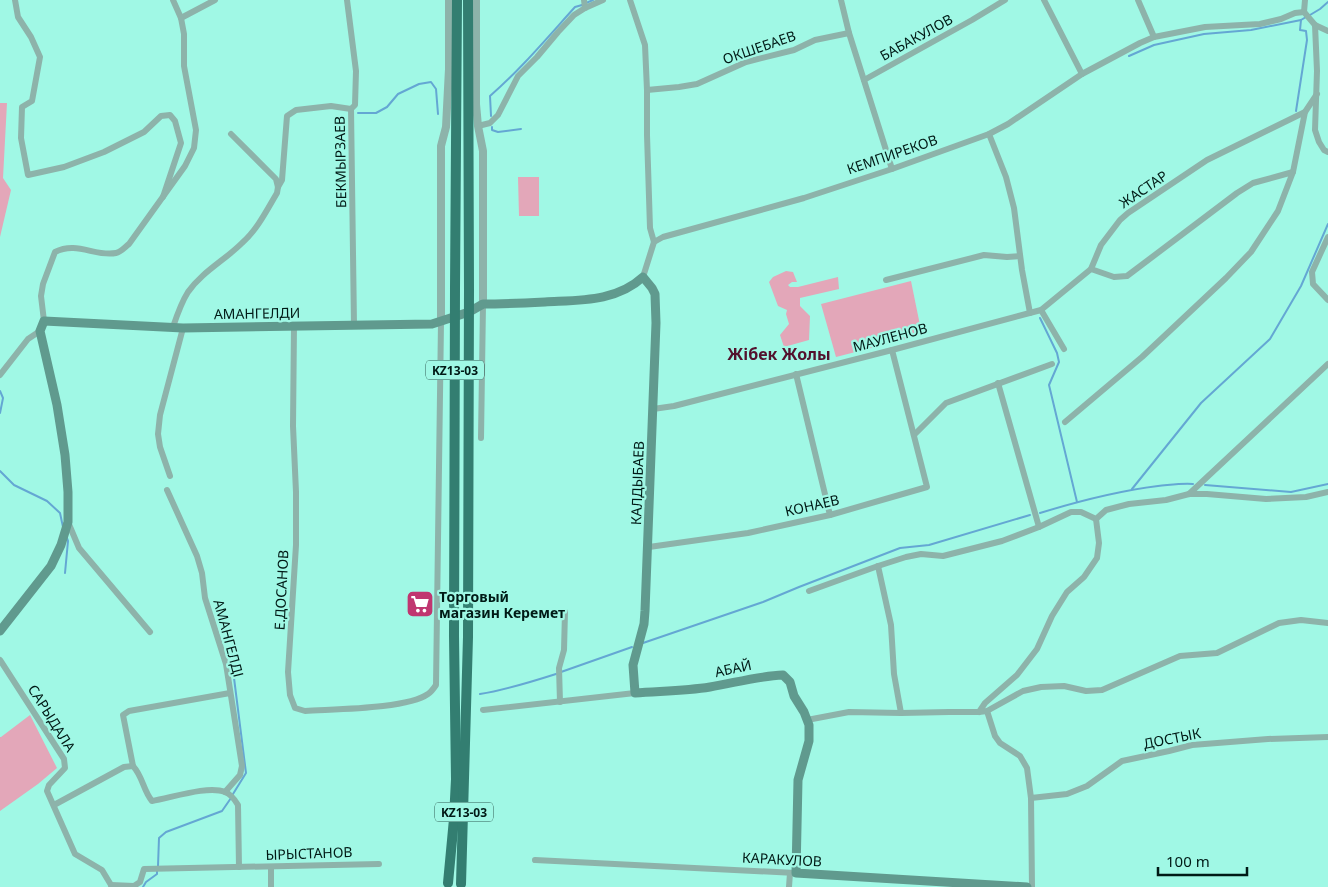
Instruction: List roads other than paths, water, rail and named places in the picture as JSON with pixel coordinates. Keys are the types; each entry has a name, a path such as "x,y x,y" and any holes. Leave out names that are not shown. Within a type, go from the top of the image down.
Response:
{"highway":[{"name":"KZ13-03","path":"458,0 454,636 464,809 461,884"},
{"name":"KZ13-03","path":"448,883 468,637 468,0"},
{"path":"454,636 468,637"}],"main road":[{"path":"469,312 483,304 581,300 603,297 625,290 643,277"},
{"name":"КАЛДЫБАЕВ","path":"635,693 633,665 644,624 649,547 656,324 655,300 652,288 643,277"},
{"name":"АМАНГЕЛДИ","path":"44,320 183,328 432,324 469,312"},
{"path":"0,631 51,566 61,545 68,522 65,455 57,405 40,331 44,320"},
{"name":"АБАЙ","path":"635,693 707,688 753,678 783,675 790,682 794,696 807,720 809,741 798,780 793,873"},
{"name":"КАРАКУЛОВ","path":"793,873 1027,887"}],"street":[{"path":"15,0 18,17 31,37 40,57 32,101 22,107 20,138 28,175 64,167 104,152 144,132 161,116 170,115 175,121 181,143 163,197"},
{"path":"44,320 41,296 43,284 55,252 63,248 78,248 108,253 118,252 129,244 185,166 194,148 196,130 184,66 184,34 181,18 173,0"},
{"path":"181,18 215,0"},
{"name":"БЕКМЫРЗАЕВ","path":"347,0 356,71 355,105 351,109 354,325"},
{"path":"441,322 441,146 446,121 449,69 449,0"},
{"path":"476,0 476,104 478,126 484,151 481,438"},
{"path":"584,0 585,8"},
{"path":"478,126 490,123 498,115 518,76 558,32 585,8 603,0"},
{"path":"630,0 645,45 650,228 654,242 643,277"},
{"path":"841,0 849,33 892,169"},
{"name":"БАБАКУЛОВ","path":"864,80 1005,0"},
{"path":"1044,0 1082,74"},
{"path":"1138,0 1154,37"},
{"path":"1305,0 1304,12 1315,25 1328,31"},
{"name":"КЕМПИРЕКОВ","path":"654,242 663,237 804,198 989,134 1008,124 1082,74 1154,37 1205,27 1260,24 1304,12"},
{"path":"1315,25 1317,94 1315,130 1319,142 1324,150 1328,152"},
{"name":"ОКШЕБАЕВ","path":"647,90 697,84 746,62 787,52 815,40 849,33"},
{"path":"1065,422 1142,357 1251,252 1278,211 1293,172 1305,112 1317,94"},
{"path":"173,327 177,314 189,292 210,269 243,243 257,227 277,193 282,180 287,116 296,110 331,106 351,109"},
{"name":"ЖАСТАР","path":"1091,269 1101,244 1128,213 1207,160 1305,112"},
{"path":"231,134 276,179 278,187"},
{"path":"989,134 1006,177 1014,208 1030,313"},
{"path":"1091,269 1114,277 1127,276 1237,193 1253,183 1293,172"},
{"path":"1328,237 1312,272 1312,284 1328,300"},
{"path":"886,280 984,255 1020,256"},
{"name":"МАУЛЕНОВ","path":"653,409 674,406 1041,310 1091,269"},
{"path":"1041,310 1064,349"},
{"name":"Е.ДОСАНОВ","path":"294,326 293,426 296,545 288,672 290,695 295,708 305,711 381,706 413,701 429,694 436,685 441,322"},
{"path":"170,476 160,447 158,434 160,416 183,328"},
{"path":"0,375 28,339 40,331"},
{"name":"КОНАЕВ","path":"649,547 748,533 830,515 927,487 892,350"},
{"path":"914,435 946,403 1052,364"},
{"path":"1189,494 1328,364"},
{"path":"796,374 830,515"},
{"path":"998,383 1039,527"},
{"name":"АМАНГЕЛДІ","path":"167,490 197,556 202,573 205,598 226,664 242,766 240,775 225,792"},
{"path":"1096,519 1106,510 1129,504 1166,500 1189,494 1266,499 1306,497 1328,492"},
{"path":"809,591 906,557 921,554 943,556 1002,541 1071,512 1081,512 1096,519"},
{"path":"979,712 985,703 1016,675 1037,649 1052,616 1067,592 1084,576 1097,558 1099,543 1096,519"},
{"path":"68,522 80,548 150,632"},
{"path":"878,566 892,625 894,674 901,713"},
{"path":"560,702 559,668 564,650 566,612"},
{"path":"807,720 849,712 979,712 987,711 1023,691 1041,687 1064,686 1086,691 1102,690 1180,656 1198,653 1217,653 1279,623 1301,620 1328,623"},
{"name":"САРЫДАЛА","path":"0,660 64,759 65,768 49,785 47,791 75,854 102,870 111,886"},
{"path":"230,693 123,714 133,766 140,774 147,795 152,801 209,790 225,792 235,799 238,805 239,867"},
{"name":"АБАЙ","path":"483,710 635,693"},
{"path":"987,711 995,736 1000,743 1020,756 1027,768 1031,798 1032,887"},
{"name":"ДОСТЫК","path":"1031,798 1067,794 1087,786 1122,761 1192,744 1328,737"},
{"path":"54,805 124,767 133,766"},
{"name":"КАРАКУЛОВ","path":"535,860 793,873"},
{"name":"ЫРЫСТАНОВ","path":"111,886 134,886 140,882 144,869 380,864"},
{"path":"271,866 271,887"},
{"path":"789,887 793,873"}],"waterway":[{"path":"586,3 593,0"},
{"path":"1310,15 1328,2"},
{"path":"491,116 490,96 523,64 575,7 582,5"},
{"path":"1129,56 1154,45 1204,34 1251,30 1301,20 1306,17"},
{"path":"1296,111 1307,40 1306,31 1300,30 1301,20"},
{"path":"358,113 376,113 387,107 398,94 419,84 431,82 436,89 438,114"},
{"path":"492,127 492,130 498,132 521,129"},
{"path":"1132,489 1201,403 1270,339 1301,286 1328,224"},
{"path":"1040,318 1057,353 1059,362 1049,385 1077,502"},
{"path":"0,391 3,398 0,413"},
{"path":"0,471 14,485 47,501 60,513 63,527"},
{"path":"1040,513 1128,491 1158,486 1193,484"},
{"path":"1205,485 1291,492 1328,484"},
{"path":"643,643 763,602 900,548 929,545 1030,515"},
{"path":"65,573 67,538"},
{"path":"561,672 632,647"},
{"path":"233,670 246,773 233,794"},
{"path":"480,694 509,688 556,674"},
{"path":"158,866 159,838 166,832 222,811 231,798"},
{"path":"143,887 146,882 157,874 157,871"}],"place":[{"name":"Торговый магазин Керемет","path":"420,604"}],"district":[{"name":"Жібек Жолы","path":"779,354"}]}
